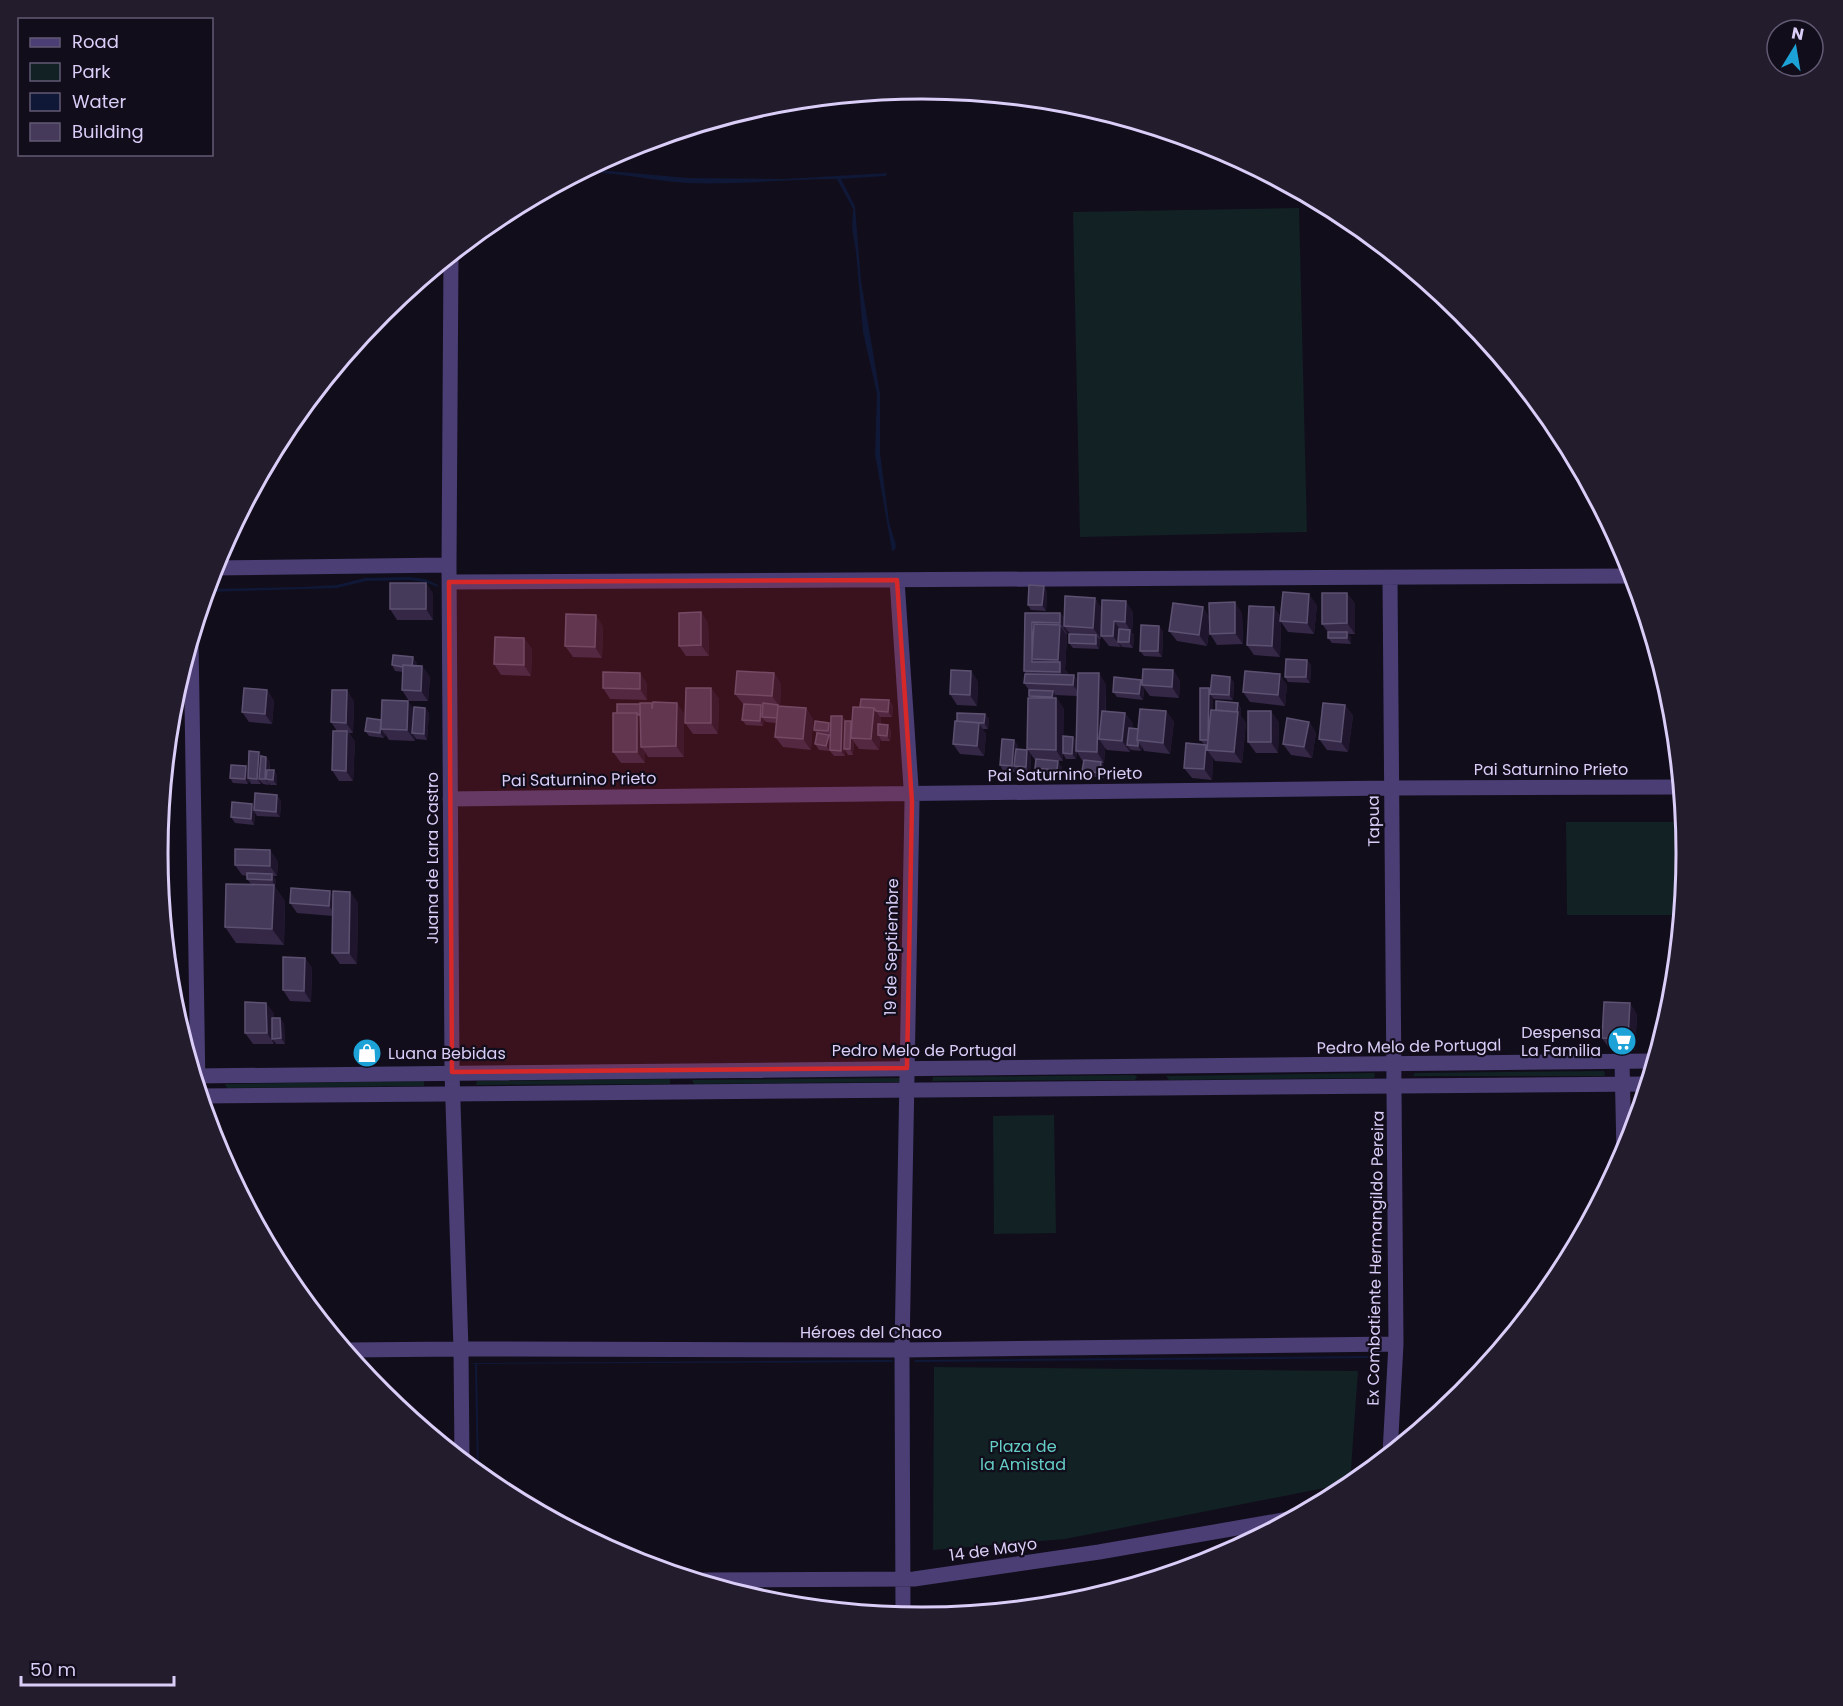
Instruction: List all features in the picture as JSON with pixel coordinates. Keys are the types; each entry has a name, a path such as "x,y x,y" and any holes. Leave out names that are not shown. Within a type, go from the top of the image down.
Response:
{"street":[{"name":"Juana de Lara Castro","path":"451,264 449,582 452,1094 461,1348 462,1451"},
{"path":"224,568 449,565"},
{"path":"449,582 1622,576"},
{"name":"Tapua","path":"1390,578 1395,1064"},
{"name":"19 de Septiembre","path":"897,580 911,793 902,1350 903,1606"},
{"path":"191,665 196,1057"},
{"name":"Pai Saturnino Prieto","path":"450,799 1672,787"},
{"path":"1622,1061 1623,1127"},
{"name":"Pedro Melo de Portugal","path":"203,1080 452,1072 1117,1068 1646,1061"},
{"name":"Ex Combatiente Hermangildo Pereira","path":"1391,1443 1396,1344 1395,1064"},
{"path":"1117,1068 1117,1089"},
{"path":"208,1096 1639,1084"},
{"name":"Héroes del Chaco","path":"355,1350 461,1348 902,1350 1396,1344"},
{"name":"14 de Mayo","path":"722,1580 914,1579 1099,1552 1266,1523"}],"highlighted area":[{"path":"897,580 912,802 907,1068 452,1072 449,582"}],"green space":[{"path":"1299,208 1307,532 1080,537 1073,212"},
{"path":"1566,822 1675,822 1676,853 1673,915 1567,915"},
{"path":"1604,1071 1604,1076 1413,1076 1415,1073"},
{"path":"1374,1073 1374,1078 1169,1080 1166,1076"},
{"path":"1135,1075 1137,1077 1135,1080 932,1081 933,1077"},
{"path":"900,1078 900,1082 694,1084 692,1080"},
{"path":"670,1079 670,1084 476,1085 477,1081"},
{"path":"424,1081 424,1086 227,1088 225,1084"},
{"path":"1054,1115 1056,1233 994,1234 993,1116"},
{"name":"Plaza de la Amistad","path":"934,1367 1358,1371 1351,1472 1328,1487 1065,1539 933,1550"}],"water":[{"path":"602,170 688,178 785,179 887,173 886,176 841,179 855,206 861,281 880,394 880,453 895,550 892,551 875,454 877,394 863,332 852,228 853,209 837,179 688,183 597,173"},
{"path":"409,577 425,579 438,587 425,582 409,580 366,581 337,588 215,592 216,589 337,585 365,578"},
{"path":"1372,1356 1372,1358 915,1362 915,1360"},
{"path":"893,1360 892,1362 477,1364 479,1463 477,1461 475,1364 471,1363"}],"building":[{"path":"390,583 426,583 426,609 390,609"},
{"path":"1029,585 1044,586 1042,605 1028,605"},
{"path":"1283,592 1309,594 1307,623 1280,621"},
{"path":"1322,593 1347,593 1347,623 1322,624"},
{"path":"1065,596 1095,598 1093,628 1064,626"},
{"path":"1102,600 1126,601 1125,622 1114,621 1113,636 1101,636"},
{"path":"1235,602 1235,633 1210,634 1209,603"},
{"path":"1173,603 1203,607 1199,635 1169,631"},
{"path":"1249,606 1274,607 1272,646 1247,645"},
{"path":"701,612 701,645 679,646 679,613"},
{"path":"1025,613 1060,613 1060,623 1032,622 1032,662 1060,662 1060,672 1024,671"},
{"path":"566,614 596,615 595,647 565,646"},
{"path":"1034,624 1060,625 1058,660 1032,659"},
{"path":"1141,625 1159,626 1158,651 1140,651"},
{"path":"1119,629 1130,630 1129,642 1118,642"},
{"path":"1328,632 1347,632 1347,638 1328,638"},
{"path":"1069,634 1096,635 1096,644 1069,643"},
{"path":"495,637 524,638 524,665 494,664"},
{"path":"393,655 413,657 412,666 392,665"},
{"path":"1286,659 1307,660 1306,677 1285,677"},
{"path":"403,665 422,666 421,691 402,690"},
{"path":"1143,669 1173,670 1172,687 1142,685"},
{"path":"951,670 971,671 970,695 950,694"},
{"path":"737,671 774,673 772,696 735,694"},
{"path":"1245,671 1280,674 1278,695 1243,692"},
{"path":"603,672 640,673 640,689 603,688"},
{"path":"1078,673 1099,673 1097,752 1076,751"},
{"path":"1025,674 1074,675 1073,685 1024,683"},
{"path":"1212,675 1230,677 1229,695 1210,694"},
{"path":"1114,677 1141,680 1139,694 1113,692"},
{"path":"244,688 267,690 265,714 242,712"},
{"path":"686,688 711,688 711,723 685,723"},
{"path":"1200,688 1209,688 1208,740 1200,740"},
{"path":"332,690 347,690 346,723 331,722"},
{"path":"1029,690 1053,691 1052,697 1029,696"},
{"path":"1028,698 1056,698 1056,750 1027,749"},
{"path":"861,699 889,700 888,712 860,707"},
{"path":"382,700 408,701 407,730 381,729"},
{"path":"1216,701 1238,703 1237,712 1216,710"},
{"path":"653,702 677,703 676,746 641,747 640,703 652,703 652,709"},
{"path":"763,703 778,705 777,718 762,717"},
{"path":"1323,703 1345,705 1341,742 1319,739"},
{"path":"617,704 640,704 640,716 637,713 617,713"},
{"path":"744,704 761,705 760,721 742,720"},
{"path":"778,706 806,708 803,739 775,737"},
{"path":"414,707 425,708 424,734 412,733"},
{"path":"853,707 874,708 871,739 851,738"},
{"path":"1140,709 1166,711 1163,743 1137,740"},
{"path":"1211,710 1238,712 1234,752 1207,750"},
{"path":"1102,711 1125,713 1122,741 1099,739"},
{"path":"1248,711 1271,711 1271,742 1248,742"},
{"path":"613,713 637,713 637,752 613,752"},
{"path":"957,713 985,714 984,723 957,721"},
{"path":"831,716 842,716 841,751 830,750"},
{"path":"367,718 381,720 380,733 365,731"},
{"path":"1287,718 1309,722 1304,747 1283,744"},
{"path":"815,721 829,723 828,731 814,730"},
{"path":"845,721 851,721 850,749 844,749"},
{"path":"955,721 979,723 977,746 953,744"},
{"path":"878,724 888,725 887,736 878,735"},
{"path":"1129,728 1138,729 1138,746 1127,745"},
{"path":"333,731 347,731 346,771 332,770"},
{"path":"817,733 829,735 826,746 815,744"},
{"path":"1063,736 1073,737 1072,754 1063,753"},
{"path":"1002,739 1014,740 1012,766 1000,765"},
{"path":"1186,743 1206,745 1204,769 1184,768"},
{"path":"1016,749 1027,750 1026,767 1014,766"},
{"path":"249,751 259,752 257,779 248,778"},
{"path":"261,756 266,757 265,779 259,779"},
{"path":"1036,759 1058,761 1057,770 1035,768"},
{"path":"1084,760 1101,762 1100,773 1082,771"},
{"path":"231,765 246,766 245,779 230,778"},
{"path":"267,770 274,770 273,780 266,779"},
{"path":"255,793 277,795 276,812 254,810"},
{"path":"232,802 252,804 251,819 231,817"},
{"path":"235,849 270,850 270,866 235,865"},
{"path":"247,873 272,874 272,880 247,879"},
{"path":"226,884 274,885 272,929 225,927"},
{"path":"291,888 330,891 329,906 290,903"},
{"path":"333,891 350,892 349,953 332,953"},
{"path":"283,957 305,958 304,991 283,990"},
{"path":"245,1002 266,1003 267,1033 245,1033"},
{"path":"1604,1002 1630,1003 1628,1039 1602,1038"},
{"path":"272,1018 280,1018 281,1038 272,1039"}],"place":[{"name":"Despensa La Familia","path":"1622,1041"},
{"name":"Luana Bebidas","path":"367,1053"}]}
